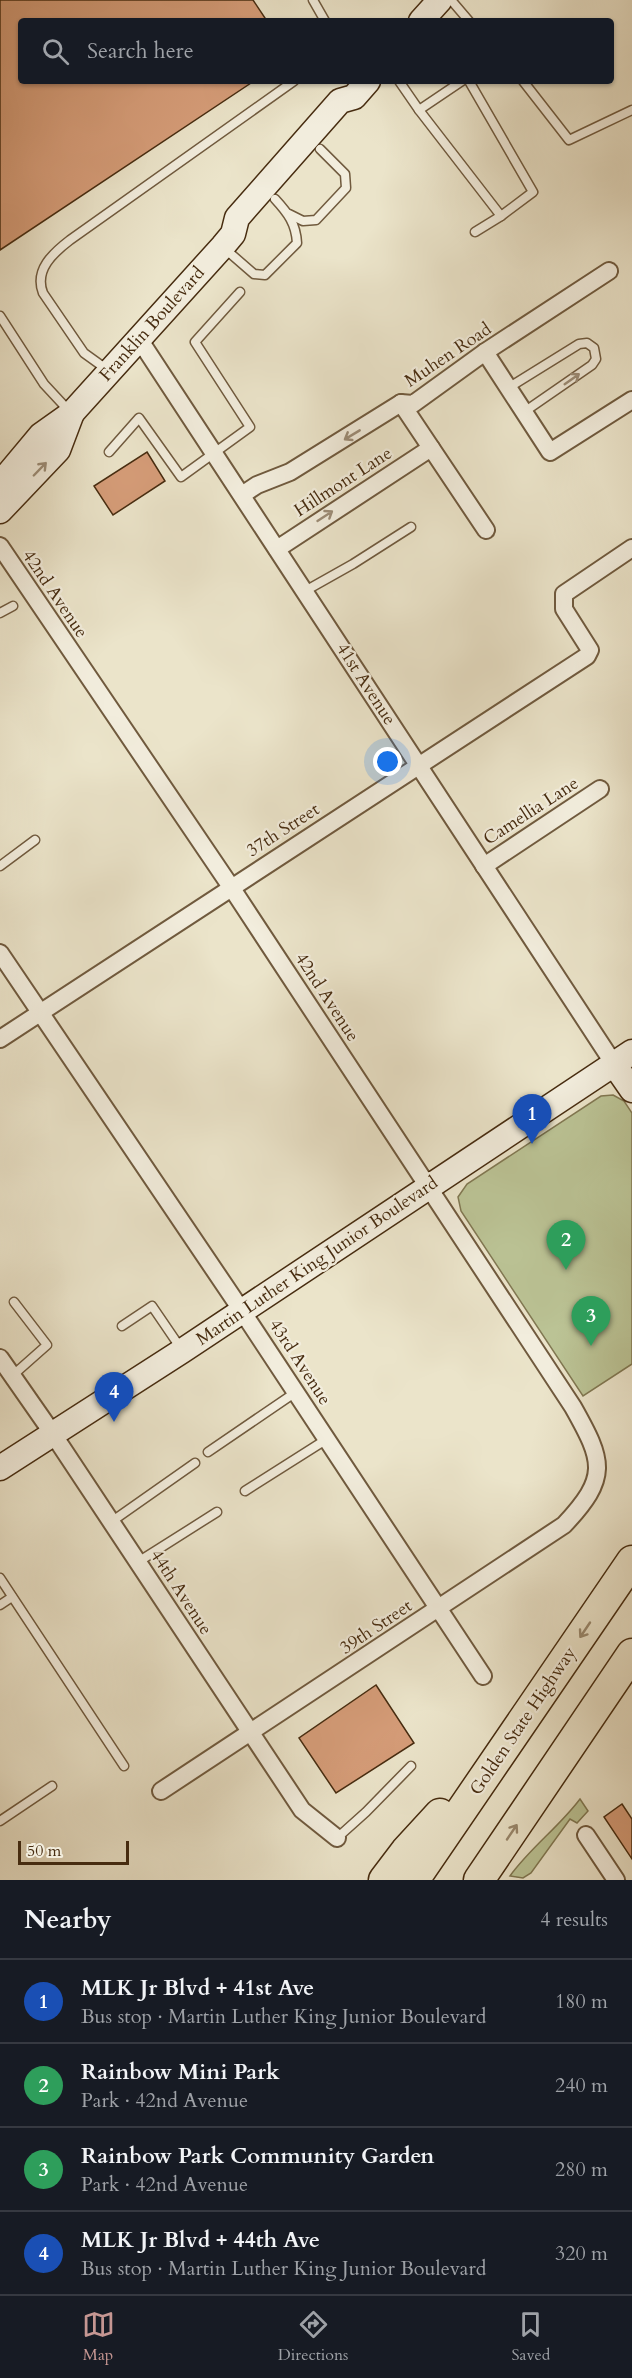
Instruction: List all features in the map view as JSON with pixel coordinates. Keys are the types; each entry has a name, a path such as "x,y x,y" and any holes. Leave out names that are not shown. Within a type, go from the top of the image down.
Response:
{"highway":[{"name":"Golden State Highway","path":"414,1880 632,1561"},
{"path":"479,1880 632,1654"},
{"path":"384,1880 406,1851 510,1739"}],"main road":[{"path":"424,18 440,0"},
{"name":"Franklin Boulevard","path":"0,484 41,435 72,414 228,240 282,207 320,149 353,111 361,89"},
{"name":"Franklin Boulevard","path":"228,240 237,218 263,188 340,101 361,89"},
{"name":"Franklin Boulevard","path":"0,511 58,450 72,414"},
{"name":"41st Avenue","path":"623,1058 632,1090"},
{"name":"Martin Luther King Junior Boulevard","path":"0,1468 182,1351 623,1058"}],"street":[{"name":"Muhen Road","path":"242,495 257,484 290,472 401,403 413,404 485,352 609,271"},
{"name":"41st Avenue","path":"139,339 484,866 623,1058"},
{"path":"485,352 550,452 632,400"},
{"path":"401,403 486,530"},
{"name":"Hillmont Lane","path":"277,549 431,448"},
{"name":"42nd Avenue","path":"0,546 231,887 573,1407 590,1437 598,1458 596,1480"},
{"name":"37th Street","path":"0,1039 587,656 590,650 564,609 564,594 632,548"},
{"name":"Camellia Lane","path":"484,866 600,789"},
{"name":"43rd Avenue","path":"0,953 242,1311 483,1676"},
{"name":"44th Avenue","path":"0,1358 53,1434 302,1810 337,1838"},
{"name":"39th Street","path":"161,1791 564,1525 586,1502 596,1480"},
{"path":"586,1834 616,1880"}],"lane":[{"path":"313,0 322,18"},
{"path":"451,0 466,18"},
{"path":"110,372 84,353 43,293 39,284 40,273 58,249 290,84"},
{"path":"401,84 501,216"},
{"path":"419,110 458,84"},
{"path":"471,84 533,192 475,232"},
{"path":"526,84 569,140 632,110"},
{"path":"282,207 303,221 316,220 346,188 345,174 320,149"},
{"path":"228,240 254,274 265,275 297,243 296,232 282,207"},
{"path":"109,452 139,418 181,477 250,427 195,342 240,292"},
{"path":"0,316 44,384 72,414"},
{"path":"508,388 579,344 587,343 594,348 597,359 592,365 524,412"},
{"path":"305,591 411,527"},
{"path":"0,613 13,606"},
{"path":"0,866 35,840"},
{"path":"12,1376 46,1345 14,1302"},
{"path":"122,1326 152,1306 182,1351"},
{"path":"208,1452 296,1392"},
{"path":"245,1491 327,1439"},
{"path":"111,1522 195,1463"},
{"path":"138,1562 217,1512"},
{"path":"0,1578 124,1766"},
{"path":"0,1605 12,1597"},
{"path":"337,1838 411,1766"},
{"path":"0,1821 52,1786"}],"green space":[{"path":"613,1095 624,1101 632,1113 632,1364 583,1396 461,1211 458,1197 467,1184 601,1096"},
{"path":"580,1799 588,1811 577,1823 570,1819 531,1873 523,1878 510,1876 526,1856"}],"building":[{"path":"0,0 253,0 265,18 18,18 18,84 249,84 0,250"},
{"path":"147,452 165,481 113,515 94,486"},
{"path":"376,1685 414,1743 336,1793 299,1738"},
{"path":"622,1804 632,1819 632,1859 604,1817"}],"place":[{"name":"MLK Jr Blvd + 41st Ave","path":"532,1144"},
{"name":"Rainbow Mini Park","path":"566,1270"},
{"name":"Rainbow Park Community Garden","path":"591,1346"},
{"name":"MLK Jr Blvd + 44th Ave","path":"114,1422"}]}
